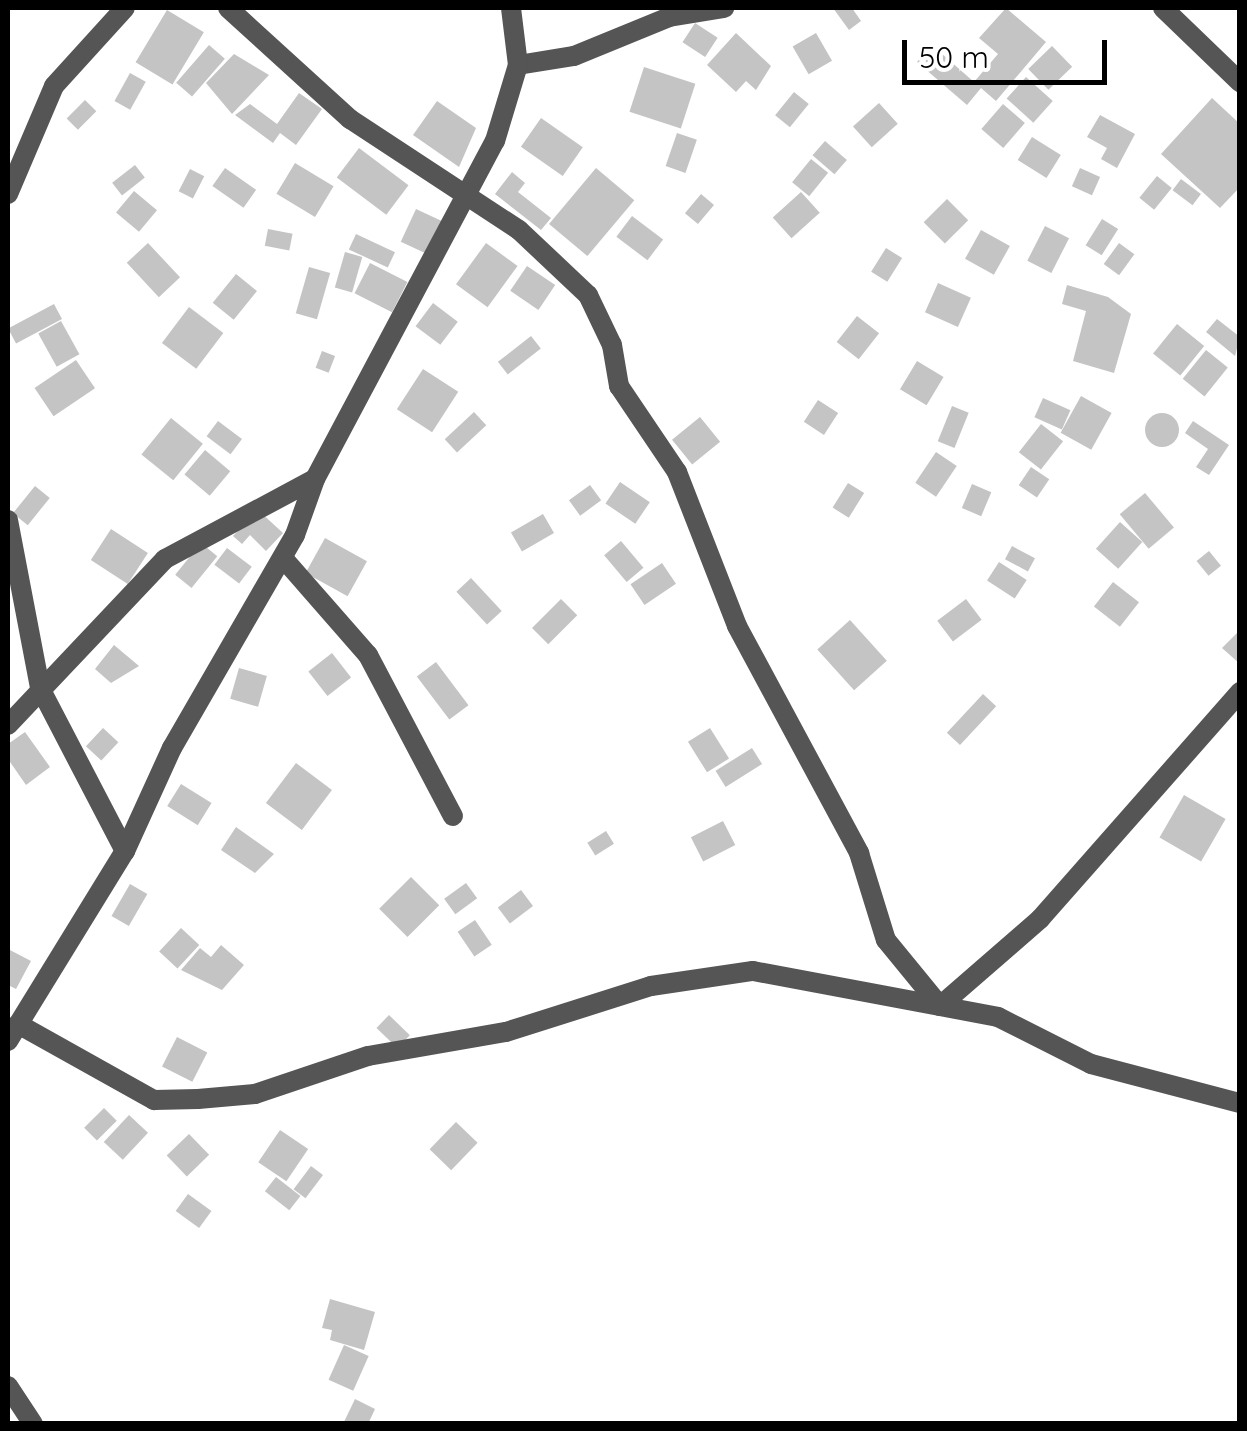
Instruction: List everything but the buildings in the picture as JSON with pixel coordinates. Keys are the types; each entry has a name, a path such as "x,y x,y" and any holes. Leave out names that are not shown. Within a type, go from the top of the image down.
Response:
{"street":[{"path":"8,194 54,86 125,8"},
{"path":"228,8 350,119 518,230 588,295 612,345 619,386 677,472 737,626 813,779 847,827 886,940 940,1006"},
{"path":"511,8 518,65 467,198 316,479 283,558 172,748 125,851 12,1032 154,1100 198,1099 255,1094 368,1056 506,1032 710,974 753,971 998,1017 1091,1064 1240,1103"},
{"path":"518,65 574,56 669,18 724,8"},
{"path":"1164,8 1240,82"},
{"path":"8,725 166,559 316,479"},
{"path":"8,520 40,688 125,851"},
{"path":"283,558 368,655 453,816"},
{"path":"940,1006 1040,920 1240,692"},
{"path":"8,1386 34,1424"}]}
